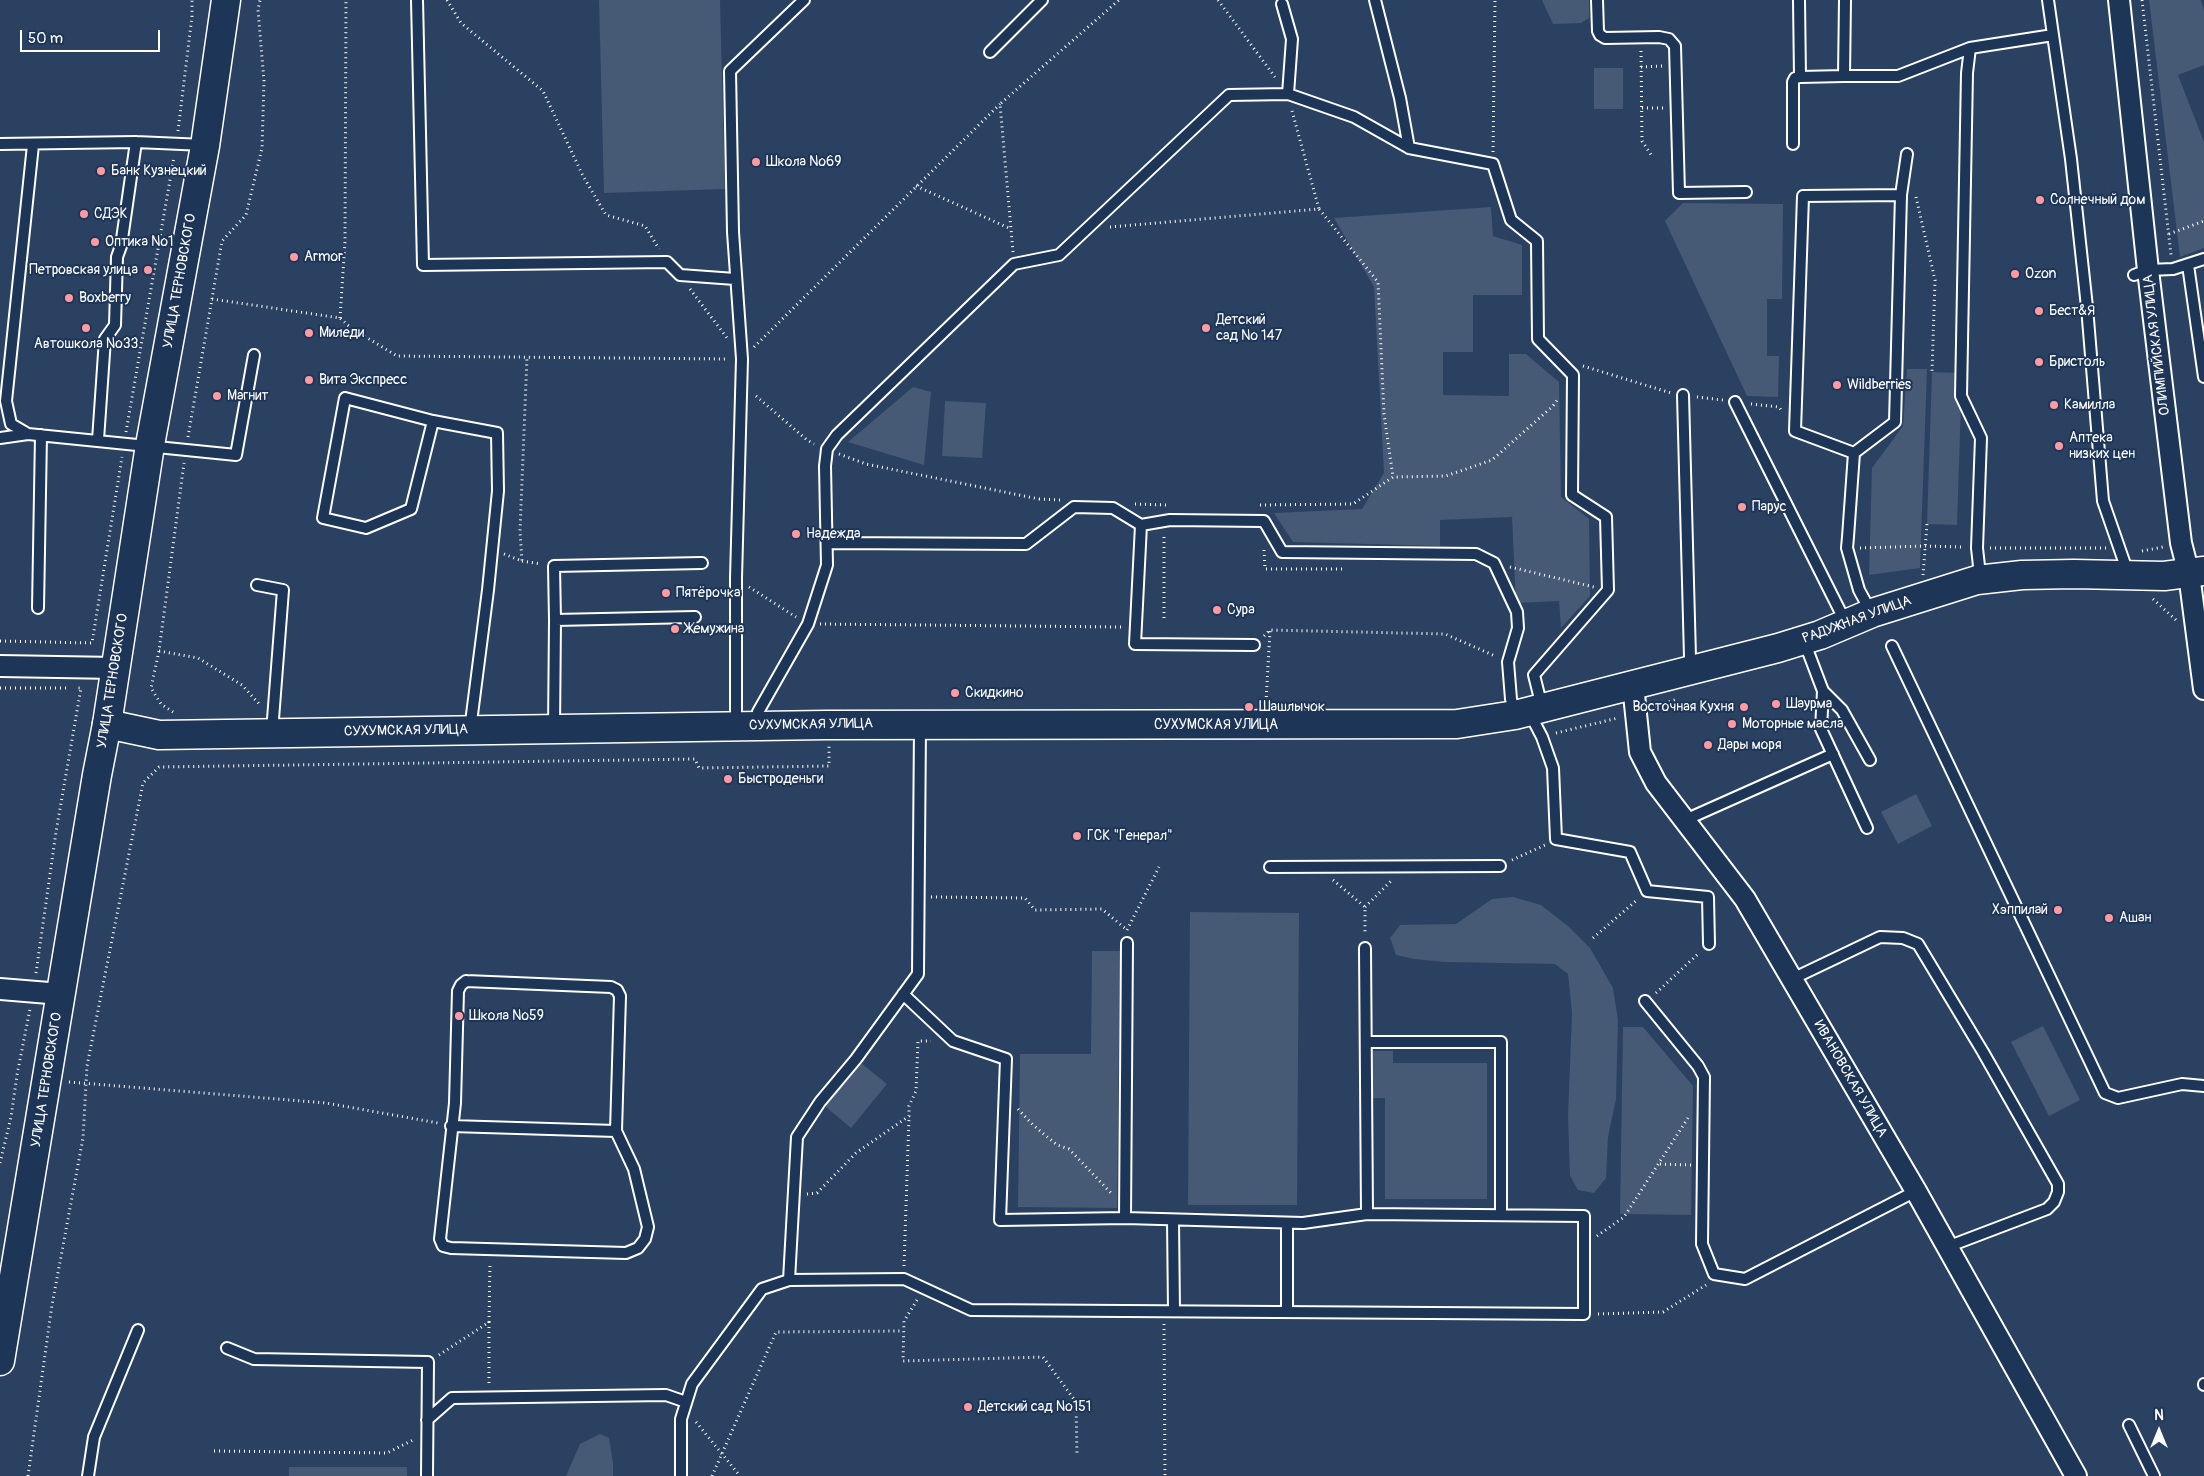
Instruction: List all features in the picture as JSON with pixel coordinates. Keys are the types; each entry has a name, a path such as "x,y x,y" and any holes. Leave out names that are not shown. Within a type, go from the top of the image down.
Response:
{"main road":[{"name":"УЛИЦА ТЕРНОВСКОГО","path":"0,1361 6,1283 61,994 116,668 137,444 205,146 226,0"},
{"name":"РАДУЖНАЯ УЛИЦА","path":"1529,711 1803,640 1872,614 1977,580 2022,576 2128,574 2164,576 2196,573"},
{"name":"СУХУМСКАЯ УЛИЦА","path":"107,724 159,735 270,723 470,730 920,724 1458,724 1529,711"}],"street":[{"name":"ОЛИМПИЙСКАЯ УЛИЦА","path":"2119,0 2141,272 2181,543 2196,573 2203,677"},
{"path":"0,666 116,668"},
{"name":"ИВАНОВСКАЯ УЛИЦА","path":"1633,685 1640,752 1656,783 1745,899 1916,1191 2076,1476"},
{"path":"0,989 61,994"}],"lane":[{"path":"417,0 423,265 667,262 680,275 736,279"},
{"path":"746,726 736,578 742,359 736,279 730,70 804,0"},
{"path":"990,52 1042,0"},
{"path":"1375,0 1400,98 1409,148"},
{"path":"1597,0 1598,31 1605,38 1669,39 1675,46 1679,193 1746,192"},
{"path":"1799,0 1800,77"},
{"path":"1844,0 1844,76"},
{"path":"2048,0 2071,159 2087,306 2103,501 2128,574"},
{"path":"1282,4 1292,39 1288,94"},
{"path":"1794,144 1793,82 1795,78 1898,76 1970,48 2053,35"},
{"path":"1970,48 1967,73 1961,396 1981,438 1977,580"},
{"path":"746,726 758,712 808,624 827,565 825,466 827,449 837,435 1014,264 1059,254 1229,95 1288,94 1354,117 1409,148 1493,164 1511,220 1537,241 1538,339 1573,375 1572,494 1606,517 1608,590 1534,675 1529,711"},
{"path":"98,440 105,339 115,325 117,257 121,246 136,142"},
{"path":"0,144 136,142 205,146"},
{"path":"28,434 10,424 6,402 33,145"},
{"path":"1872,614 1859,590 1847,548 1854,454 1896,422 1901,195 1906,154"},
{"path":"1854,454 1795,431 1803,196 1901,195"},
{"path":"2141,272 2173,269 2204,259"},
{"path":"2188,265 2204,377"},
{"path":"0,438 28,434 137,444 186,452 236,455 254,355"},
{"path":"1683,395 1690,657"},
{"path":"433,421 411,510 366,528 323,518 345,398 433,421 497,433 498,491 487,599 470,730"},
{"path":"1736,402 1847,624"},
{"path":"38,608 41,435"},
{"path":"827,543 1026,544 1071,504 1113,508 1141,525 1170,520 1264,521 1282,552 1476,554 1494,563 1517,612 1518,628 1508,662 1511,699 1529,711 1542,737 1553,768 1556,839 1630,852 1646,891 1708,897 1709,944"},
{"path":"1141,525 1135,644 1254,645"},
{"path":"554,729 554,566 702,563"},
{"path":"257,585 283,590 270,723"},
{"path":"555,620 695,617"},
{"path":"1803,640 1823,691 1842,710 1870,760"},
{"path":"1892,646 2105,1094 2118,1098 2182,1084 2204,1086"},
{"path":"1823,691 1821,729 1867,828"},
{"path":"789,1280 796,1137 820,1102 856,1059 918,974 920,724"},
{"path":"1684,820 1833,754"},
{"path":"1270,866 1500,866"},
{"path":"1792,979 1880,937 1903,938 1918,944 1982,1052 2058,1184 2058,1192 2054,1202 2047,1209 1947,1247"},
{"path":"1125,1218 1127,943"},
{"path":"1365,948 1367,1214"},
{"path":"466,981 611,987 617,990 620,996 616,1131 634,1169 648,1227 644,1239 638,1248 626,1252 451,1248 444,1246 440,1238 451,1126 454,1103 458,991 461,985 466,981"},
{"path":"681,1476 681,1419 692,1384 762,1289 789,1280 904,1279 971,1310 1584,1314 1584,1216 1367,1214 1303,1223 1125,1218 1000,1220 1006,1059 953,1040 903,994"},
{"path":"1645,1001 1698,1066 1704,1077 1702,1244 1714,1274 1745,1279 1916,1191"},
{"path":"1366,1042 1501,1042 1501,1216"},
{"path":"451,1126 616,1131"},
{"path":"1169,1311 1173,1220"},
{"path":"1287,1223 1287,1312"},
{"path":"88,1476 94,1437 138,1330"},
{"path":"228,1348 254,1359 428,1362 427,1476"},
{"path":"427,1420 452,1398 666,1395 685,1405"},
{"path":"2129,1425 2154,1476"}],"path":[{"path":"0,641 92,643 137,444 177,143 192,16 192,0"},
{"path":"161,704 150,688 159,651 186,452 222,242 246,215 262,148 264,82 258,10 260,0"},
{"path":"340,318 345,242 346,0"},
{"path":"447,0 460,23 543,91 583,176 606,215 646,226 667,262"},
{"path":"212,299 340,318 351,328 397,356 742,359 1000,104 1119,0"},
{"path":"1218,0 1288,94 1319,209 1378,282 1384,414 1393,477"},
{"path":"1493,164 1495,0"},
{"path":"2142,0 2173,269"},
{"path":"1641,38 1642,141 1652,156"},
{"path":"1641,67 1677,66"},
{"path":"1000,104 1014,264"},
{"path":"1642,108 1678,108"},
{"path":"916,186 1011,229"},
{"path":"1915,193 1935,280 1932,372"},
{"path":"1086,229 1319,209"},
{"path":"2169,234 2204,221"},
{"path":"680,275 742,359"},
{"path":"1258,505 1353,504 1393,477 1446,476 1492,460 1553,406 1573,375 1577,364 1683,395 1779,407 1795,431"},
{"path":"742,384 807,440 866,464 1071,504"},
{"path":"1038,499 1071,504"},
{"path":"1134,504 1172,505"},
{"path":"1923,578 1927,524"},
{"path":"736,578 808,624 1137,628"},
{"path":"1265,708 1270,630"},
{"path":"1254,645 1270,630 1444,634 1508,662"},
{"path":"159,651 198,658 242,685 270,723"},
{"path":"0,688 81,688 56,832 33,993 11,1117 0,1163"},
{"path":"28,1476 52,1305 83,1138 86,1066 143,783 159,767 695,759 699,768 829,766 829,737"},
{"path":"1500,866 1556,839"},
{"path":"1365,948 1365,907 1405,866"},
{"path":"1318,867 1365,907"},
{"path":"1127,943 1127,930 1160,868"},
{"path":"1593,938 1646,891"},
{"path":"919,897 1025,898 1035,910 1102,909 1127,930"},
{"path":"1645,1001 1678,975 1709,944"},
{"path":"904,1279 909,1106 916,1091 918,1041 953,1040"},
{"path":"86,1085 326,1103 451,1126"},
{"path":"1004,1094 1033,1125 1057,1144 1069,1149 1126,1207"},
{"path":"1584,1245 1624,1217 1693,1111 1705,1111"},
{"path":"794,1195 817,1193 856,1153 909,1116"},
{"path":"1659,1164 1704,1165"},
{"path":"489,1397 490,1249"},
{"path":"1584,1314 1663,1312 1704,1287 1714,1274"},
{"path":"924,1288 904,1321 903,1360 1043,1358 1076,1402 1077,1456"},
{"path":"1165,1476 1169,1311"},
{"path":"428,1362 489,1322"},
{"path":"712,1476 776,1332 903,1331"},
{"path":"685,1405 740,1476"},
{"path":"214,1451 387,1453 427,1434"}],"shaded area":[{"path":"599,0 720,0 725,189 604,193"},
{"path":"1542,0 1589,0 1589,18 1581,23 1553,24"},
{"path":"2149,0 2201,0 2204,10 2204,65 2178,75 2204,142 2204,248 2180,257"},
{"path":"1594,68 1623,68 1623,109 1594,109"},
{"path":"1683,203 1783,204 1782,299 1767,299 1767,356 1779,356 1778,397 1747,396 1665,221"},
{"path":"1491,207 1493,236 1522,245 1522,295 1473,295 1473,352 1443,352 1443,395 1509,396 1509,354 1526,354 1559,382 1561,497 1589,519 1590,596 1561,628 1559,601 1516,603 1512,517 1440,520 1440,546 1293,542 1274,513 1362,509 1384,473 1374,287 1334,218"},
{"path":"1907,369 1927,369 1920,568 1869,575 1872,468 1903,426"},
{"path":"1932,372 1962,373 1957,525 1927,524"},
{"path":"913,387 931,392 924,465 848,442"},
{"path":"945,401 986,403 982,458 942,456"},
{"path":"1916,794 1932,826 1898,844 1881,812"},
{"path":"1513,897 1541,905 1568,926 1590,948 1613,988 1618,1020 1616,1099 1608,1137 1606,1178 1594,1193 1578,1190 1570,1176 1568,1116 1572,1013 1568,974 1555,964 1445,962 1414,959 1396,955 1390,938 1400,925 1456,924 1492,899"},
{"path":"1190,912 1299,913 1297,1205 1188,1205"},
{"path":"1092,951 1120,951 1117,1208 1018,1207 1020,1054 1091,1054"},
{"path":"2043,1026 2080,1100 2049,1116 2011,1042"},
{"path":"1623,1027 1643,1027 1693,1086 1691,1215 1620,1214"},
{"path":"1373,1051 1393,1051 1393,1063 1487,1063 1487,1199 1385,1199 1385,1098 1373,1098"},
{"path":"856,1059 887,1084 851,1128 820,1102"},
{"path":"600,1434 609,1438 613,1476 566,1476 580,1444"},
{"path":"289,1467 407,1467 407,1476 289,1476"}],"place":[{"name":"Школа №69","path":"756,162"},
{"name":"Банк Кузнецкий","path":"101,171"},
{"name":"Солнечный дом","path":"2040,200"},
{"name":"СДЭК","path":"84,214"},
{"name":"Оптика №1","path":"95,242"},
{"name":"Armor","path":"294,257"},
{"name":"Петровская улица","path":"148,270"},
{"name":"Ozon","path":"2015,274"},
{"name":"Boxberry","path":"69,298"},
{"name":"Бест&Я","path":"2039,311"},
{"name":"Автошкола №33","path":"86,328"},
{"name":"Детский сад № 147","path":"1206,328"},
{"name":"Миледи","path":"309,333"},
{"name":"Бристоль","path":"2039,362"},
{"name":"Вита Экспресс","path":"309,380"},
{"name":"Wildberries","path":"1837,385"},
{"name":"Магнит","path":"217,396"},
{"name":"Камилла","path":"2054,405"},
{"name":"Аптека низких цен","path":"2059,446"},
{"name":"Парус","path":"1742,507"},
{"name":"Надежда","path":"796,534"},
{"name":"Пятёрочка","path":"666,593"},
{"name":"Сура","path":"1217,610"},
{"name":"Жемужина","path":"675,629"},
{"name":"Скидкино","path":"955,693"},
{"name":"Шаурма","path":"1776,704"},
{"name":"Шашлычок","path":"1249,707"},
{"name":"Восточная Кухня","path":"1744,707"},
{"name":"Моторные масла","path":"1732,724"},
{"name":"Дары моря","path":"1708,745"},
{"name":"Быстроденьги","path":"728,779"},
{"name":"ГСК \"Генерал\"","path":"1077,836"},
{"name":"Хэппилай","path":"2058,910"},
{"name":"Ашан","path":"2109,918"},
{"name":"Школа №59","path":"459,1016"},
{"name":"Детский сад №151","path":"968,1407"}]}
